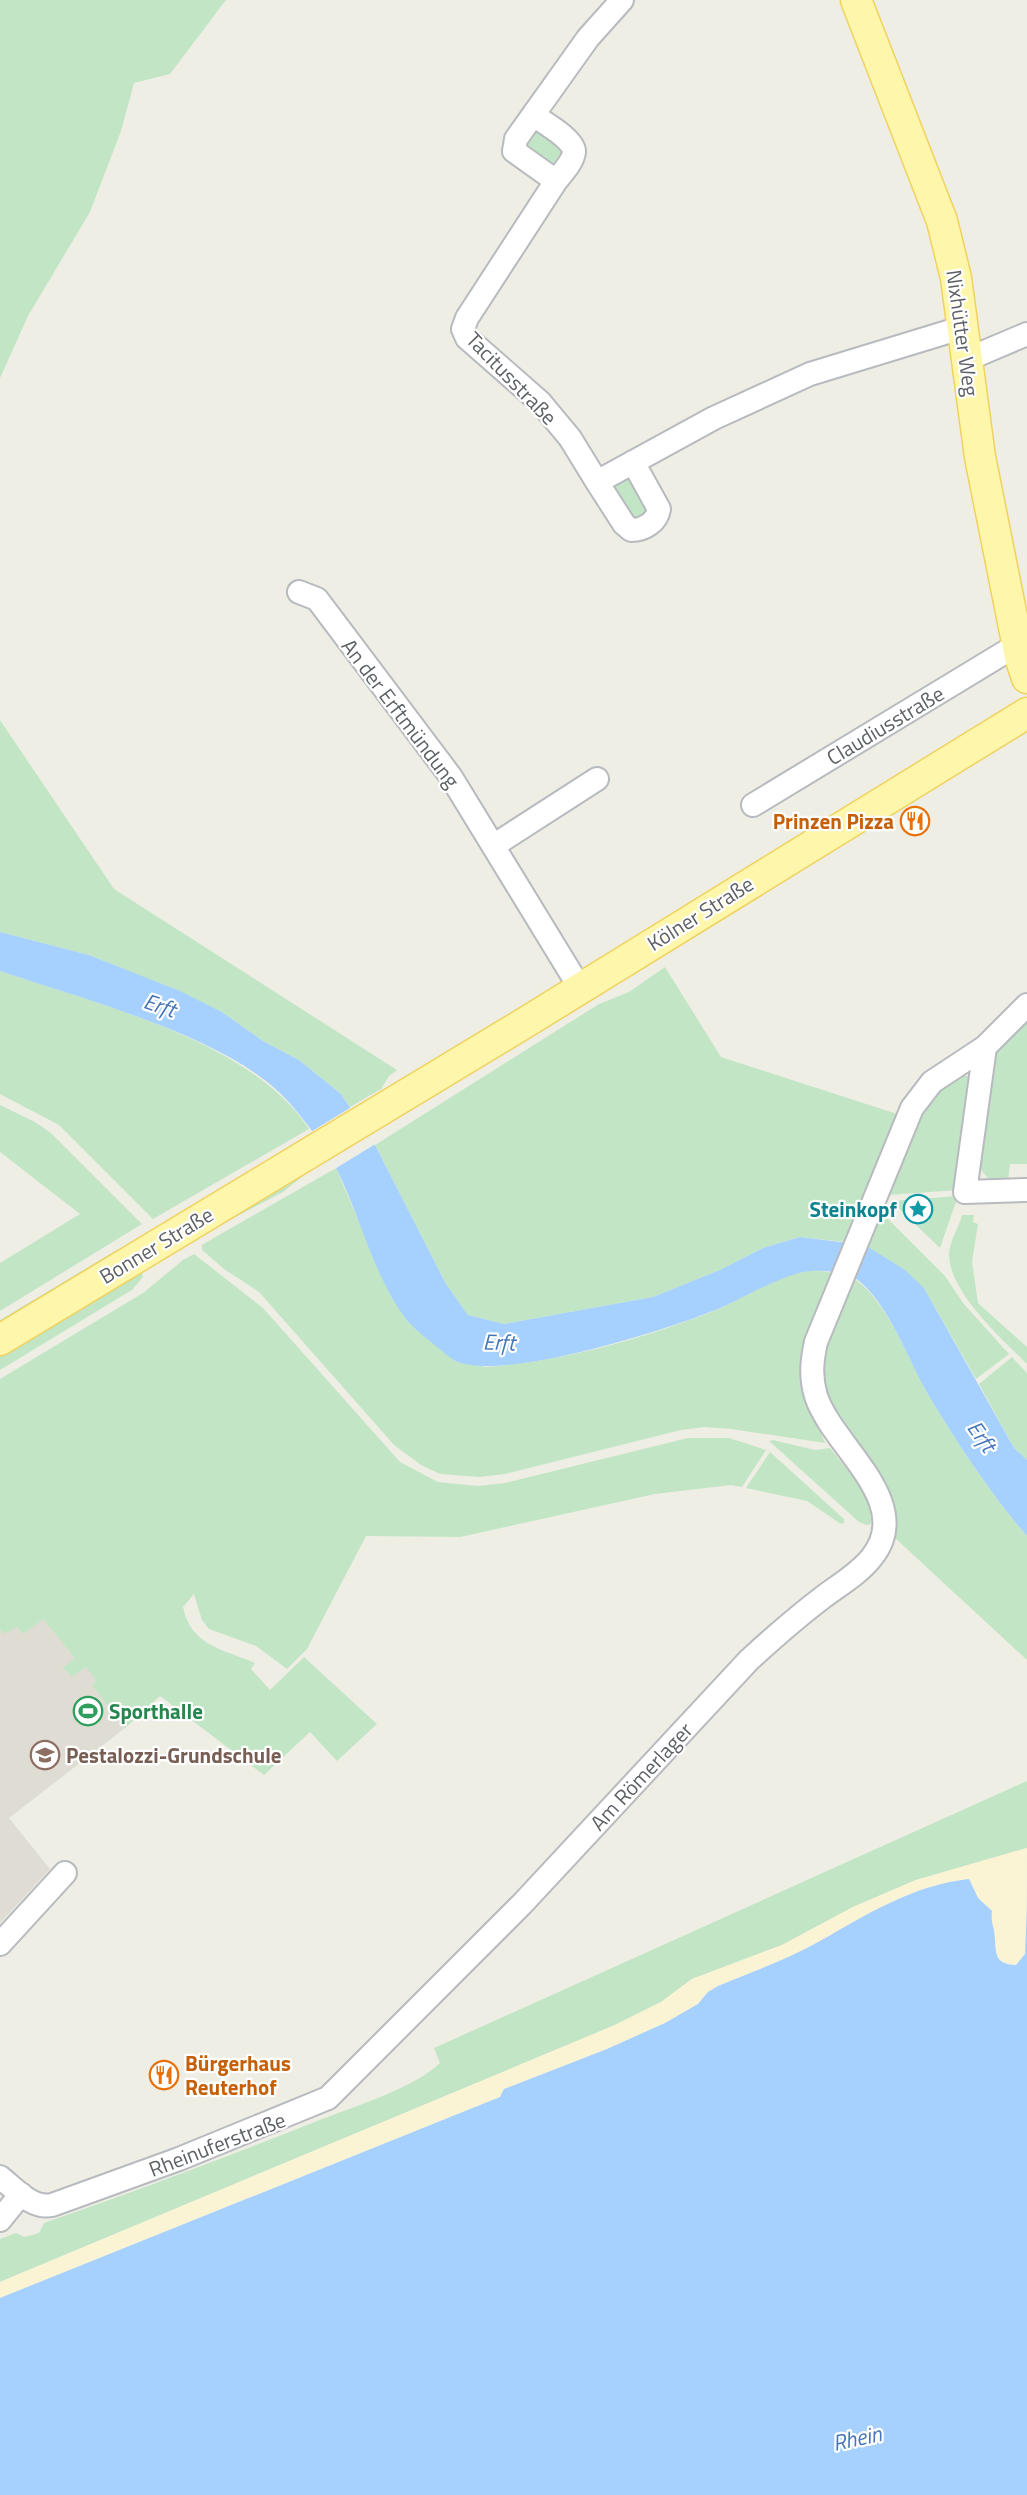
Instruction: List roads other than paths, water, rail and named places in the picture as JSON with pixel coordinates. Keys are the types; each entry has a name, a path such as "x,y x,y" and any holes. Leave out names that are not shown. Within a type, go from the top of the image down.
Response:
{"main road":[{"name":"Nixhütter Weg","path":"856,0 942,221 953,260 964,327 980,457 1017,645 1027,678"},
{"name":"Kölner Straße","path":"373,1115 1027,713"},
{"name":"Bonner Straße","path":"0,1340 373,1115"}],"street":[{"path":"556,181 514,151 516,139 588,38 622,0"},
{"name":"Tacitusstraße","path":"533,115 572,143 574,152 571,160 467,318 463,329 467,338 540,402 570,438 624,524 631,530 640,530 653,522 659,509 633,462"},
{"path":"597,482 714,418 810,374 964,327"},
{"path":"968,359 1027,334"},
{"name":"An der Erftmündung","path":"299,592 317,599 451,777 580,988"},
{"name":"Claudiusstraße","path":"753,805 1017,645"},
{"path":"493,846 597,779"},
{"path":"1027,1005 985,1047 965,1192 1027,1190"},
{"name":"Am Römerlager","path":"416,2012 526,1900 749,1660 781,1630 864,1566 876,1552 884,1529 881,1500 825,1416 812,1379 812,1360 825,1316 912,1108 920,1094 932,1082 985,1047"},
{"path":"0,1944 65,1874"},
{"name":"Rheinuferstraße","path":"0,2177 37,2204 52,2205 179,2159 318,2104 332,2095 416,2012"},
{"path":"0,2220 21,2194"}],"water":[{"name":"Erft","path":"0,932 89,955 180,991 222,1012 263,1041 299,1060 341,1094 375,1145 446,1284 468,1315 504,1324 653,1297 720,1270 763,1248 800,1237 865,1245 905,1270 924,1288 1014,1448 1027,1460 1027,1536 988,1486 951,1431 921,1382 898,1334 879,1303 858,1280 835,1272 811,1271 788,1276 687,1321 584,1351 511,1365 481,1366 455,1361 413,1326 395,1302 376,1265 337,1170 313,1132 285,1098 259,1076 227,1056 191,1038 111,1007 0,971"},
{"name":"Rhein","path":"969,1879 978,1898 992,1911 996,1949 1002,1962 1016,1965 1025,1954 1027,1906 1027,2495 0,2495 0,2298 500,2097 504,2089 607,2049 665,2023 698,2004 708,1992 718,1986 795,1954 891,1902 929,1887"}],"place":[{"name":"Prinzen Pizza","path":"915,821"},
{"name":"Steinkopf","path":"918,1209"},
{"name":"Sporthalle","path":"88,1711"},
{"name":"Pestalozzi-Grundschule","path":"45,1755"},
{"name":"Bürgerhaus Reuterhof","path":"164,2075"}]}
